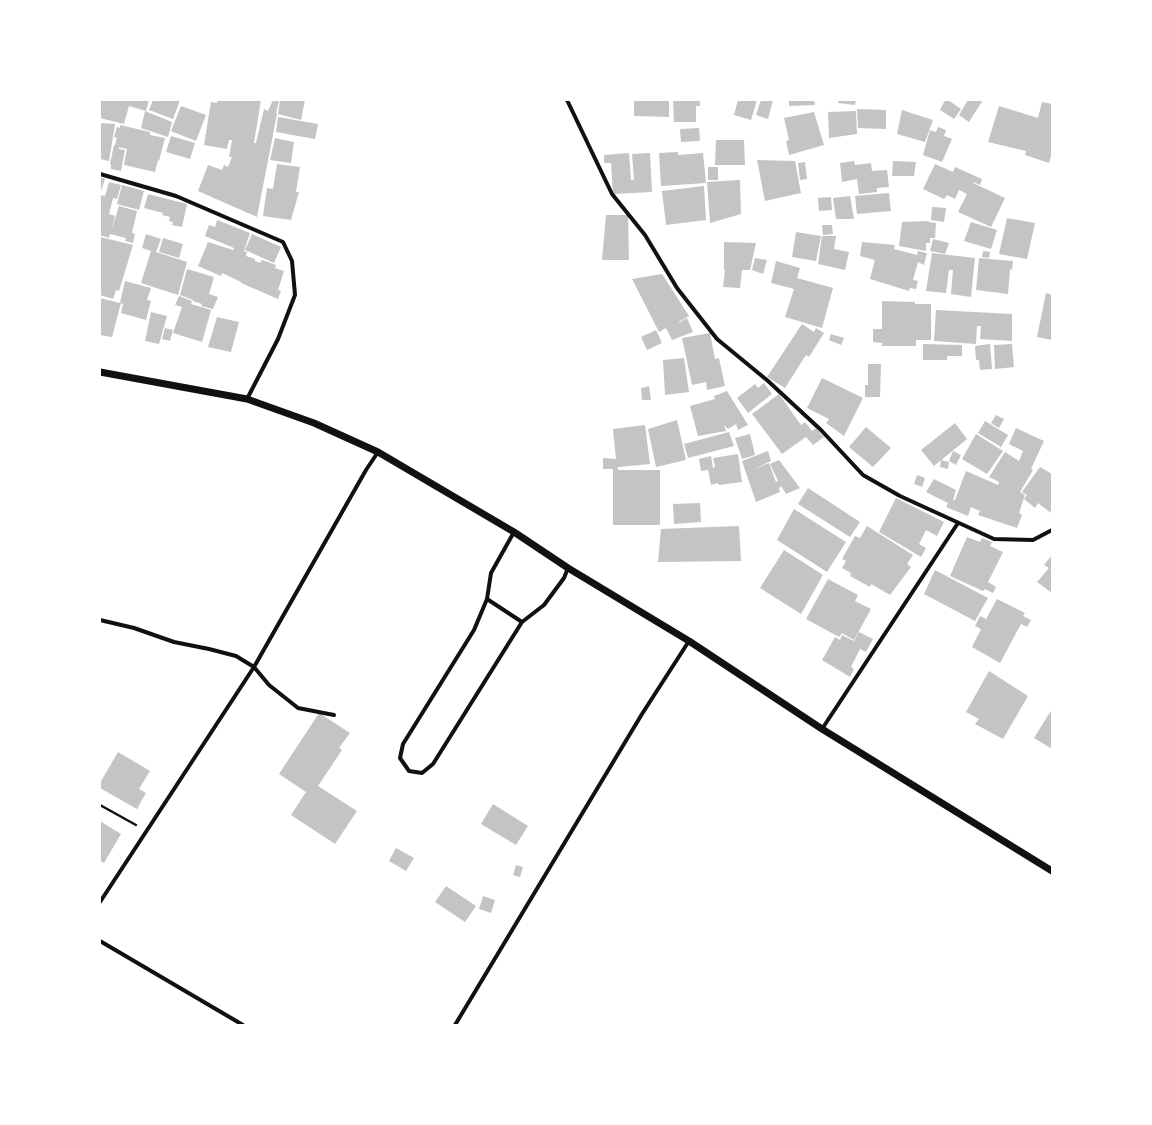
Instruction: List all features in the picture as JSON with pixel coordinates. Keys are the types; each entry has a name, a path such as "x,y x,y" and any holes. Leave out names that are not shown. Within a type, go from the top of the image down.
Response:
{"street":[{"path":"567,100 612,194 645,234 677,288 717,340 768,381 822,430 863,475 900,496 994,539 1033,540 1052,530"},
{"path":"100,174 176,196 282,242 292,261 295,295 278,339 247,399"},
{"path":"100,372 247,399 314,423 378,452 514,532 568,568 689,641 822,729 1052,871"},
{"path":"100,902 254,667 366,470 378,452"},
{"path":"822,729 958,523"},
{"path":"514,532 491,573 487,599 474,630 403,744 400,758 409,771 422,773 433,764 522,622 544,605 564,578 568,568"},
{"path":"487,599 522,622"},
{"path":"100,620 134,628 174,642 236,656 254,667 269,685 298,708 334,716"},
{"path":"455,1025 638,721 689,641"},
{"path":"100,941 243,1025"}],"path":[{"path":"100,805 146,832"}],"building":[{"path":"100,100 149,100 146,111 129,106 124,124 100,118"},
{"path":"153,100 180,100 173,119 149,110"},
{"path":"217,100 261,100 254,143 256,143 264,109 268,111 273,100 279,101 257,217 198,191 208,165 222,170 224,165 228,167 232,157 229,157 232,140 229,140 227,149 204,145 211,102 217,103"},
{"path":"280,100 305,100 301,120 278,114"},
{"path":"634,100 669,100 669,117 634,116"},
{"path":"673,100 700,100 700,106 696,106 696,122 674,122"},
{"path":"738,100 757,100 751,120 734,115"},
{"path":"761,100 773,100 768,119 756,115"},
{"path":"789,100 814,100 815,105 789,106"},
{"path":"838,100 856,100 855,105 838,103"},
{"path":"945,100 948,100 961,109 954,119 940,110"},
{"path":"968,100 983,100 969,122 959,115"},
{"path":"1042,102 1052,104 1052,153 1049,163 1025,155 1026,151 988,142 999,106 1038,118"},
{"path":"181,106 206,115 196,141 171,131"},
{"path":"857,109 886,110 886,129 858,128"},
{"path":"902,110 933,120 925,142 897,134"},
{"path":"145,111 172,122 168,137 141,128"},
{"path":"856,111 857,134 829,138 828,112"},
{"path":"814,112 824,145 789,155 786,141 789,140 784,118"},
{"path":"278,117 318,124 315,139 276,132"},
{"path":"100,123 115,124 109,161 100,159"},
{"path":"120,125 150,132 150,135 165,138 155,172 124,165 127,149 119,147 119,149 125,150 121,171 111,169 110,164 117,138 114,137 117,127 120,128"},
{"path":"938,127 946,130 944,136 952,139 942,162 923,155 930,130 936,132"},
{"path":"699,128 700,141 681,142 680,129"},
{"path":"171,136 195,143 190,159 166,152"},
{"path":"275,138 294,142 291,163 270,160"},
{"path":"716,140 744,140 745,165 715,165"},
{"path":"678,152 678,155 703,153 706,183 661,186 659,153"},
{"path":"629,153 631,180 634,180 632,154 650,153 652,192 613,194 611,163 604,163 604,155"},
{"path":"757,160 795,161 801,193 765,201"},
{"path":"854,161 855,165 871,163 872,171 887,170 889,187 877,188 877,192 859,194 857,179 842,182 840,163"},
{"path":"893,161 916,162 914,176 892,176"},
{"path":"805,162 807,179 800,180 798,163"},
{"path":"277,164 300,167 296,192 299,192 291,220 263,216 267,188 273,189"},
{"path":"935,164 953,172 955,167 982,179 980,185 973,183 1005,198 991,227 958,212 967,194 959,190 955,199 947,195 944,199 923,189"},
{"path":"708,167 718,167 718,180 708,180"},
{"path":"100,177 105,179 100,194"},
{"path":"740,180 741,214 710,223 707,182"},
{"path":"109,182 121,185 117,199 113,198 109,214 115,216 111,232 119,206 137,211 132,233 135,234 133,243 125,241 126,238 110,234 109,238 100,235 100,195 105,196"},
{"path":"122,185 144,191 139,210 117,204"},
{"path":"704,186 706,220 666,225 662,191"},
{"path":"889,193 891,211 857,214 855,196"},
{"path":"148,194 187,204 182,227 172,225 173,222 169,221 170,217 162,215 163,213 144,208"},
{"path":"850,196 854,219 836,219 833,198"},
{"path":"831,197 832,210 819,211 818,198"},
{"path":"932,207 946,208 944,222 931,220"},
{"path":"606,215 628,215 629,260 602,260"},
{"path":"1007,218 1035,223 1027,259 999,254"},
{"path":"217,220 250,233 244,251 247,252 246,256 255,259 255,261 260,263 262,260 276,265 275,268 284,271 278,290 281,291 278,299 222,273 221,276 198,266 208,242 233,250 234,248 205,236 209,225 215,227"},
{"path":"928,221 936,223 935,238 930,238 930,243 926,243 926,251 899,246 902,222"},
{"path":"971,222 997,230 991,249 964,241"},
{"path":"822,225 832,225 833,234 823,235"},
{"path":"796,232 821,236 816,261 792,257"},
{"path":"146,234 161,239 156,252 187,262 178,295 141,283 151,251 142,248"},
{"path":"252,234 281,247 274,263 245,250"},
{"path":"822,236 836,236 834,249 849,252 845,270 818,264"},
{"path":"100,237 133,245 119,291 116,290 113,299 100,295"},
{"path":"163,238 183,244 179,258 159,252"},
{"path":"933,239 949,243 945,254 930,251"},
{"path":"724,242 756,243 750,270 742,270 740,288 723,287 725,270"},
{"path":"862,242 895,245 894,249 917,255 918,251 927,253 924,265 918,262 913,280 918,281 916,289 910,288 909,291 870,279 875,260 860,256"},
{"path":"983,251 990,252 989,258 982,257"},
{"path":"932,253 975,258 971,297 951,294 953,270 949,270 946,293 926,291"},
{"path":"755,258 767,260 763,274 752,270"},
{"path":"979,258 1013,261 1012,270 1010,269 1008,294 976,290"},
{"path":"776,261 800,268 797,278 833,288 822,328 785,317 794,289 771,283"},
{"path":"187,269 214,277 209,294 218,297 213,309 201,306 202,304 180,295"},
{"path":"662,274 689,316 679,323 687,318 693,332 672,340 666,328 659,332 632,279"},
{"path":"125,281 151,288 147,300 151,301 146,320 121,313 123,304 121,303 112,337 100,335 100,298 120,303"},
{"path":"1046,293 1052,295 1052,340 1037,337"},
{"path":"179,296 192,301 191,304 211,310 202,342 173,333 182,307 175,305"},
{"path":"882,301 931,304 931,340 916,340 916,346 882,346 882,343 873,342 873,329 882,329"},
{"path":"936,310 1012,314 1012,341 980,339 981,326 977,326 976,344 934,341"},
{"path":"151,312 167,316 159,344 145,341"},
{"path":"217,317 239,322 231,352 208,347"},
{"path":"802,324 814,332 816,328 824,333 809,357 806,355 785,388 767,377"},
{"path":"165,328 173,330 170,341 162,339"},
{"path":"656,330 662,343 647,350 641,337"},
{"path":"710,333 715,359 719,358 725,386 707,390 706,382 692,385 682,338"},
{"path":"831,334 844,338 841,345 829,340"},
{"path":"923,344 962,345 962,356 947,356 947,360 923,360"},
{"path":"990,344 992,369 980,370 979,360 976,360 975,346"},
{"path":"1012,344 1014,367 995,369 994,345"},
{"path":"684,358 689,392 665,395 663,360"},
{"path":"868,364 881,364 880,397 865,397 865,385 868,385"},
{"path":"822,378 863,398 844,436 826,423 829,419 807,408"},
{"path":"764,383 772,394 748,413 737,398 755,384 758,388"},
{"path":"649,386 651,400 642,400 641,388"},
{"path":"727,391 748,425 738,430 736,424 728,429 724,425 726,431 698,436 690,406 715,399 714,396"},
{"path":"779,394 801,425 805,422 812,431 816,428 824,437 813,445 806,437 782,454 752,414"},
{"path":"996,415 1004,419 999,428 991,423"},
{"path":"677,420 686,460 656,467 648,429"},
{"path":"985,421 1008,435 1001,447 978,433"},
{"path":"955,423 967,439 934,466 921,450"},
{"path":"645,425 650,464 618,467 618,470 660,470 660,525 613,525 613,469 603,469 603,458 616,459 613,429"},
{"path":"866,427 891,448 873,467 849,447"},
{"path":"1016,428 1044,441 1031,469 1033,470 1020,492 1025,495 1019,513 1022,515 1017,528 978,515 980,511 971,507 968,516 946,507 948,503 926,492 934,479 956,490 953,500 955,500 966,471 998,485 999,482 989,477 1005,452 1019,461 1023,451 1009,444"},
{"path":"729,432 734,446 688,458 684,444"},
{"path":"750,434 755,455 742,459 735,438"},
{"path":"976,434 1003,451 987,474 962,459"},
{"path":"768,451 771,461 752,470 769,463 776,482 778,481 770,464 779,460 800,488 786,494 781,486 779,488 780,492 756,502 742,461"},
{"path":"953,451 961,455 956,465 949,461"},
{"path":"738,454 742,482 719,485 718,483 711,485 708,470 701,471 699,459 711,456 713,468 715,467 713,458"},
{"path":"941,460 949,462 948,469 940,467"},
{"path":"1040,467 1052,474 1051,513 1038,503 1035,508 1024,499 1027,495 1022,492"},
{"path":"917,475 925,478 922,487 914,484"},
{"path":"808,488 860,522 850,537 798,504"},
{"path":"896,498 944,522 937,536 926,530 919,544 926,548 921,557 879,532"},
{"path":"700,503 701,522 674,524 673,504"},
{"path":"794,509 846,542 827,572 777,540"},
{"path":"739,526 741,561 658,562 661,529"},
{"path":"867,526 913,555 907,564 911,567 890,595 871,584 870,587 850,576 851,573 842,568 846,561 842,559 855,536 860,538"},
{"path":"967,537 980,542 982,538 992,542 990,546 1003,552 988,582 996,587 993,593 985,589 983,591 950,576"},
{"path":"784,550 823,575 801,614 760,588"},
{"path":"1052,555 1052,593 1037,582 1049,568 1044,565"},
{"path":"935,570 988,598 975,621 924,594"},
{"path":"828,579 858,595 855,601 871,609 854,640 842,633 839,637 806,619"},
{"path":"997,599 1025,613 1023,616 1031,620 1027,627 1021,624 1000,663 972,647 981,629 975,626 980,616 986,619"},
{"path":"859,632 873,639 866,652 860,649 851,667 854,669 850,677 822,660 835,637 840,640 842,635 854,641"},
{"path":"989,671 1028,696 1003,739 975,724 979,719 966,712"},
{"path":"1052,709 1052,749 1034,738"},
{"path":"319,713 350,733 339,748 342,750 318,786 357,811 335,844 291,815 306,792 279,774"},
{"path":"118,752 150,771 139,789 146,793 137,809 100,788 100,783"},
{"path":"493,804 528,826 516,845 481,824"},
{"path":"100,821 121,834 104,863 100,861"},
{"path":"396,848 414,858 406,871 389,861"},
{"path":"516,865 523,867 520,877 513,875"},
{"path":"446,886 476,906 465,922 435,902"},
{"path":"483,896 495,900 491,913 479,909"}]}
